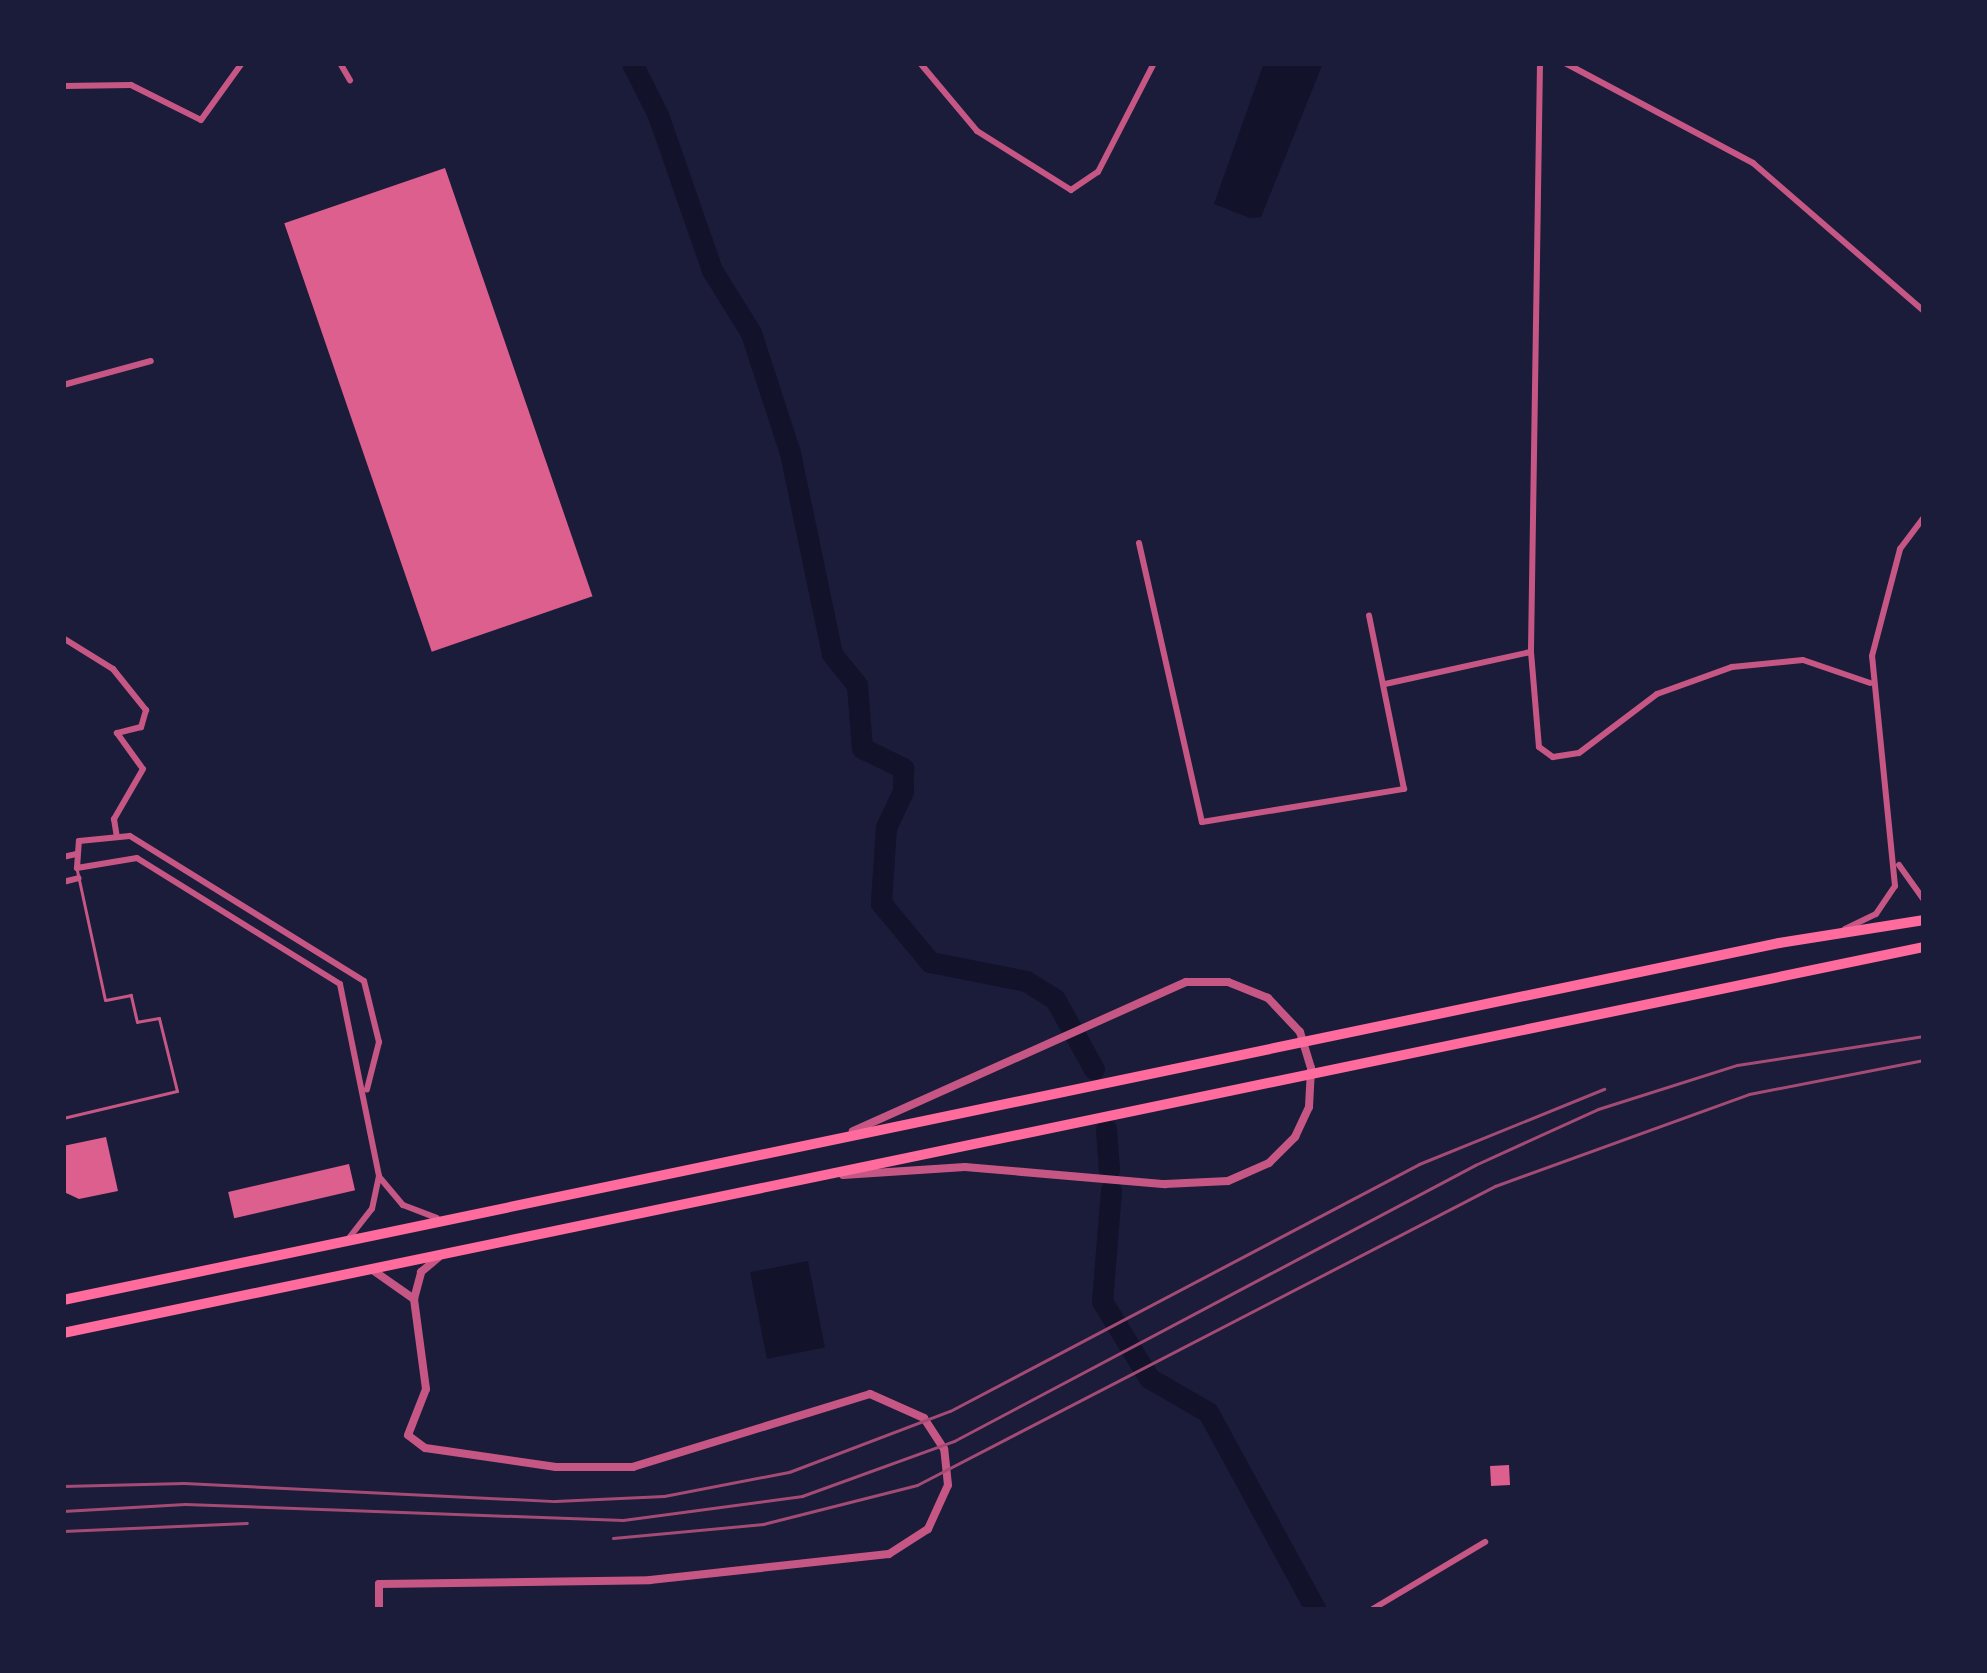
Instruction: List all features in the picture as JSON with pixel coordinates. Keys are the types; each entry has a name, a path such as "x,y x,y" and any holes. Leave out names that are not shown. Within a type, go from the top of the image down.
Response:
{"highway":[{"path":"67,1297 1835,934 1924,920"},
{"path":"63,1333 1125,1107 1924,946"}],"street":[{"path":"63,86 131,85 201,120 242,63"},
{"path":"340,63 350,80"},
{"path":"920,63 977,131 1042,177 1079,190 1098,172 1154,63"},
{"path":"1540,63 1531,652 1536,739 1553,757 1579,753 1657,694 1732,667 1803,659 1870,683"},
{"path":"1565,63 1753,164 1924,311"},
{"path":"63,189 63,240"},
{"path":"63,385 151,361"},
{"path":"1835,934 1884,906 1897,860 1870,683 1900,549 1924,517"},
{"path":"1139,543 1202,822 1404,789 1369,615"},
{"path":"63,638 113,669 146,710 141,727 117,734 142,769 114,819 117,837"},
{"path":"1385,684 1531,652"},
{"path":"78,873 79,841 130,836 364,981 379,1042 367,1089"},
{"path":"63,857 76,854"},
{"path":"63,882 78,873 137,858 340,984 367,1089 379,1176 372,1209 349,1238"},
{"path":"1897,860 1924,900"},
{"path":"801,1149 913,1111 1160,988 1228,982 1286,1013 1311,1068 1300,1128 1248,1175 1180,1185 965,1167 801,1178"},
{"path":"379,1176 404,1205 440,1219"},
{"path":"379,1609 379,1584 510,1587 790,1568 889,1554 920,1538 948,1485 932,1427 894,1399 857,1394 705,1449 605,1469 425,1448 408,1435 426,1389 414,1299 421,1272 451,1250"},
{"path":"355,1271 391,1276 414,1299"},
{"path":"1371,1610 1485,1542"},
{"path":"180,1610 394,1610"}],"lane":[{"path":"63,1118 178,1091 159,1018 137,1022 131,995 105,1000 78,873"}],"shaded area":[{"path":"1264,63 1323,63 1261,217 1250,218 1214,204"},
{"path":"808,1261 825,1347 767,1359 750,1272"}],"building":[{"path":"445,168 592,596 432,652 284,223"},
{"path":"106,1137 118,1191 79,1199 64,1192 63,1146"},
{"path":"349,1164 355,1190 234,1218 228,1192"},
{"path":"1509,1465 1510,1485 1491,1486 1490,1466"}],"waterway":[{"path":"632,63 658,115 712,270 751,333 790,453 832,654 857,685 862,748 903,768 903,791 886,827 881,903 930,962 1026,981 1055,999 1094,1069"},
{"path":"1106,1129 1109,1170"},
{"path":"1111,1190 1102,1301 1149,1378 1208,1412 1316,1610"}],"railway":[{"path":"63,1511 185,1504 623,1520 802,1496 954,1441 1475,1165 1598,1109 1737,1065 1924,1036"},
{"path":"613,1538 763,1524 917,1485 1495,1186 1749,1094 1924,1060"},
{"path":"63,1486 184,1483 555,1501 664,1496 789,1472 950,1411 1419,1164 1604,1089"},
{"path":"63,1531 247,1523"}]}
